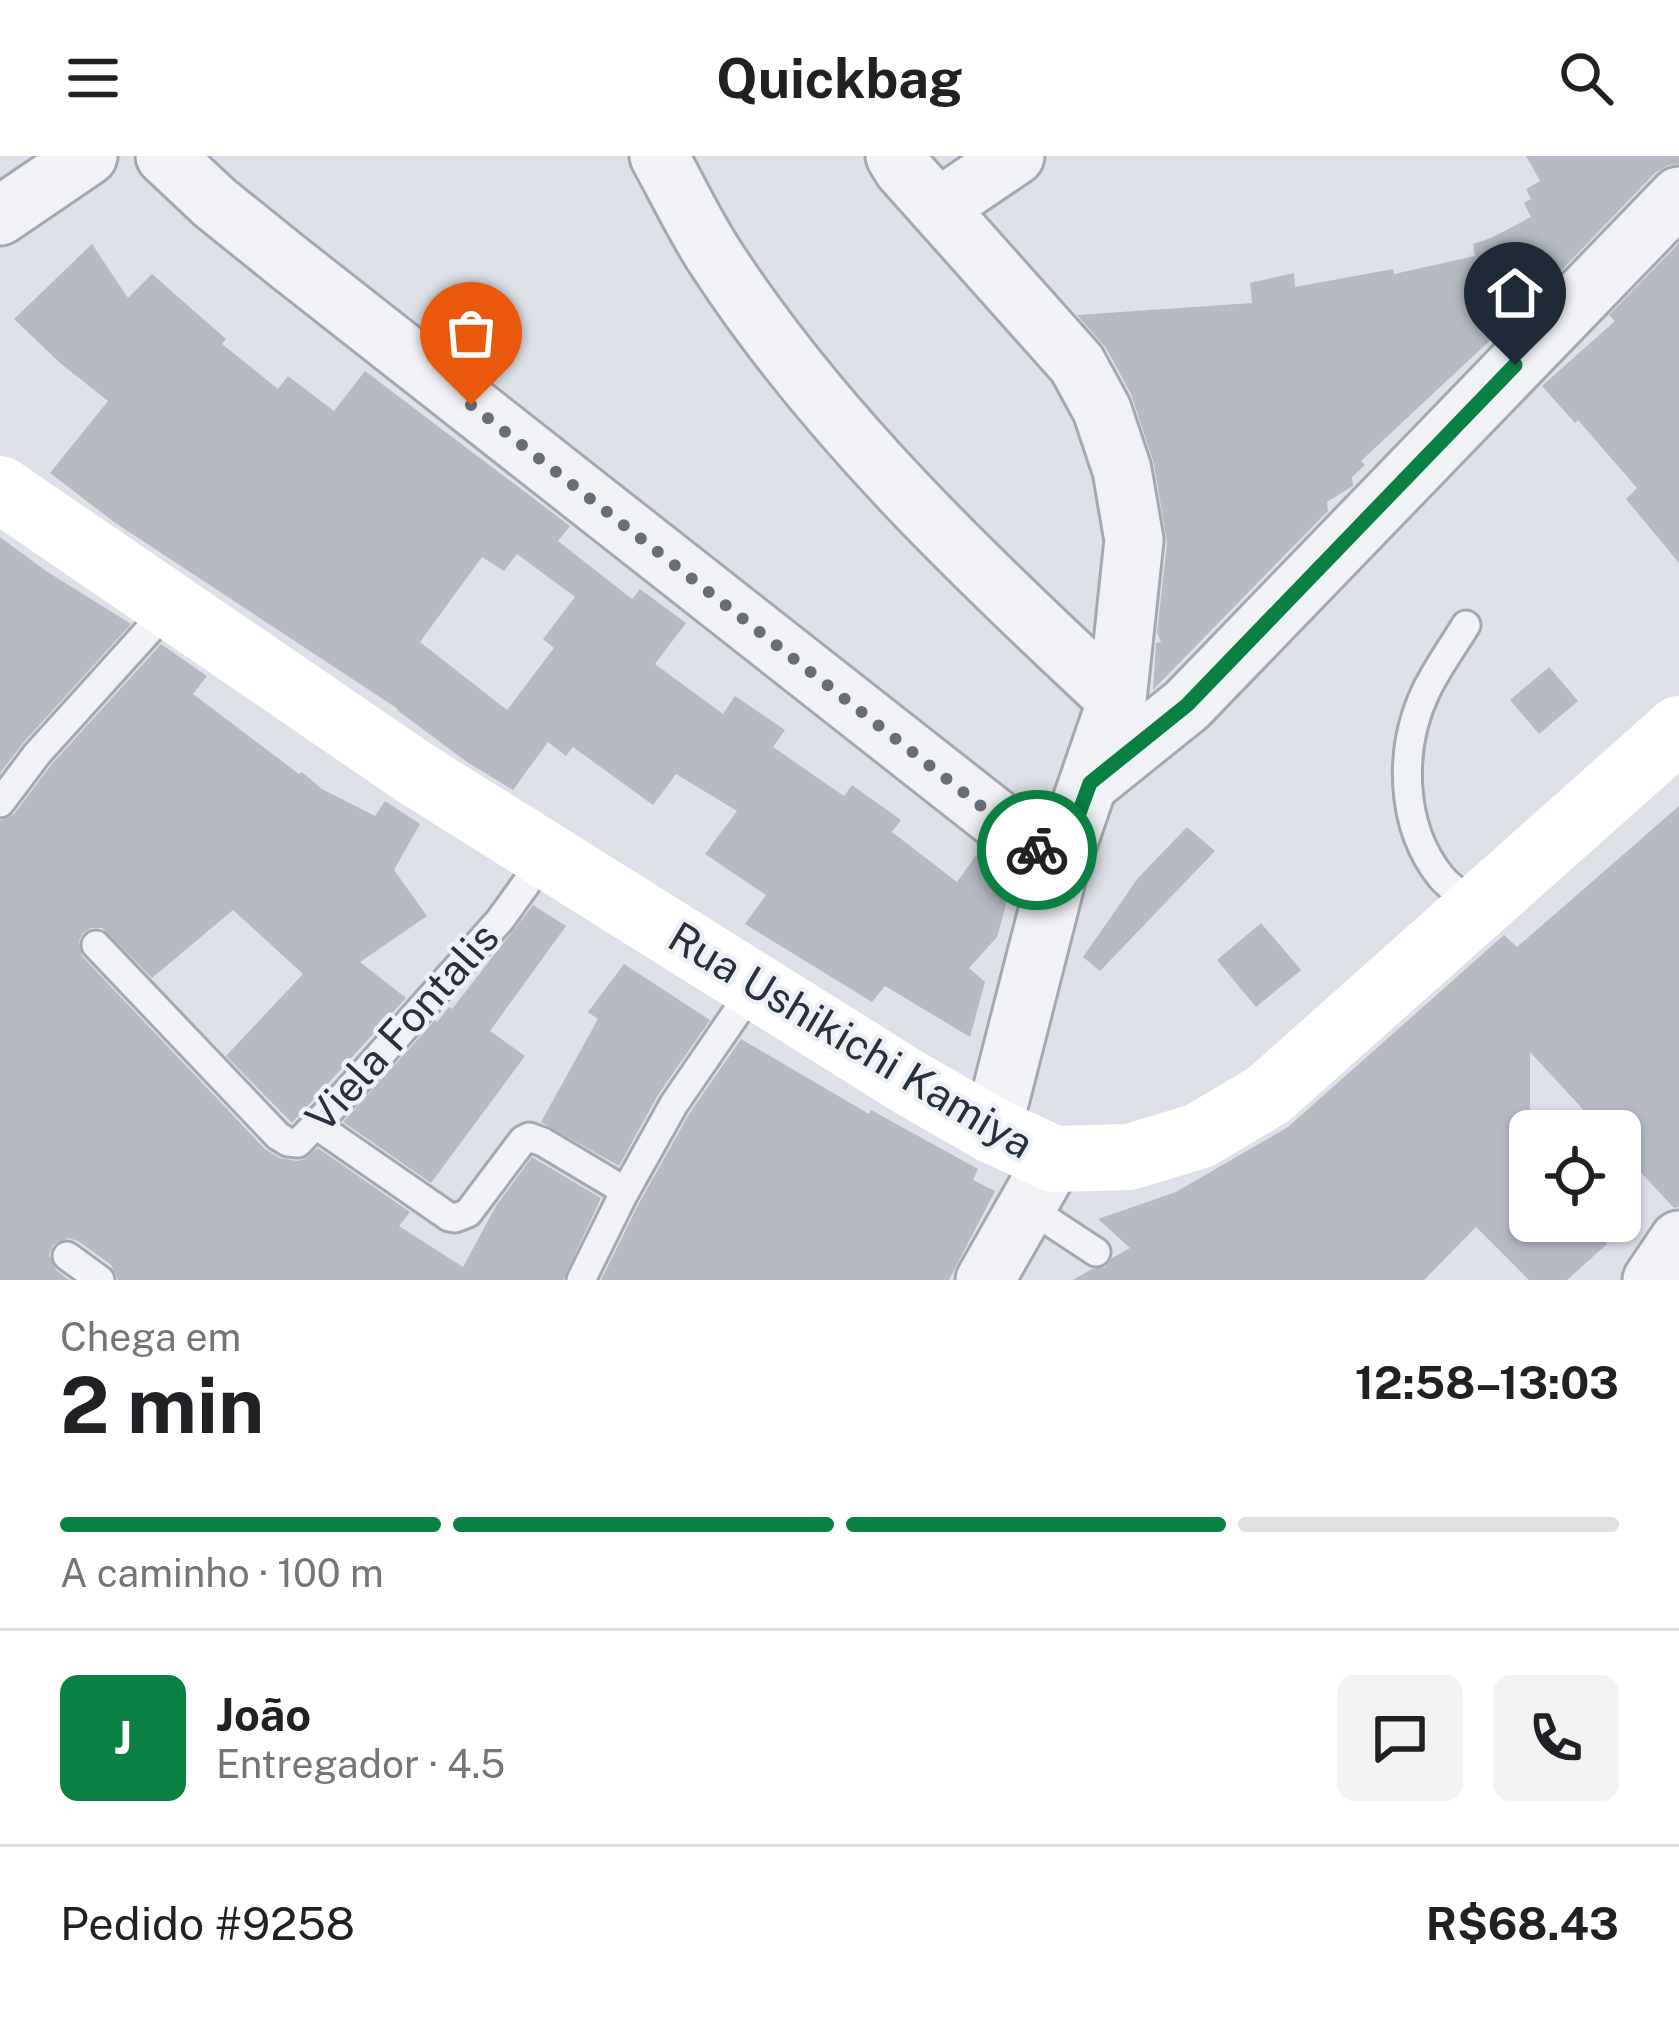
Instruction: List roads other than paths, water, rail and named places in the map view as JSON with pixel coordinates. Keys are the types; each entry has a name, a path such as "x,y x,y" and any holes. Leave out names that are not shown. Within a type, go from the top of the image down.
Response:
{"main road":[{"name":"Rua Ushikichi Kamiya","path":"0,489 416,773 992,1130 1040,1183 1199,1136 1268,1095 1679,729"}],"street":[{"path":"0,216 88,156"},
{"path":"165,156 287,261 1059,868"},
{"path":"659,156 715,258 806,382 990,581 1117,700"},
{"path":"895,156 1077,364 1102,410 1122,470 1134,540 1117,700 1059,868 992,1130"},
{"path":"938,208 1016,156"},
{"path":"1090,783 1187,705 1679,196"},
{"path":"985,1280 1040,1183"},
{"path":"1652,1280 1679,1240"}],"lane":[{"path":"0,803 170,608"},
{"path":"1466,625 1425,692 1409,747 1408,799 1420,845 1444,881 1478,907"},
{"name":"Viela Fontalis","path":"96,946 278,1136 298,1142 500,920 545,856"},
{"path":"581,1280 674,1104 754,986"},
{"path":"316,1125 448,1217 468,1213 529,1137 625,1191"},
{"path":"1040,1183 1096,1252"},
{"path":"67,1256 100,1280"}]}
